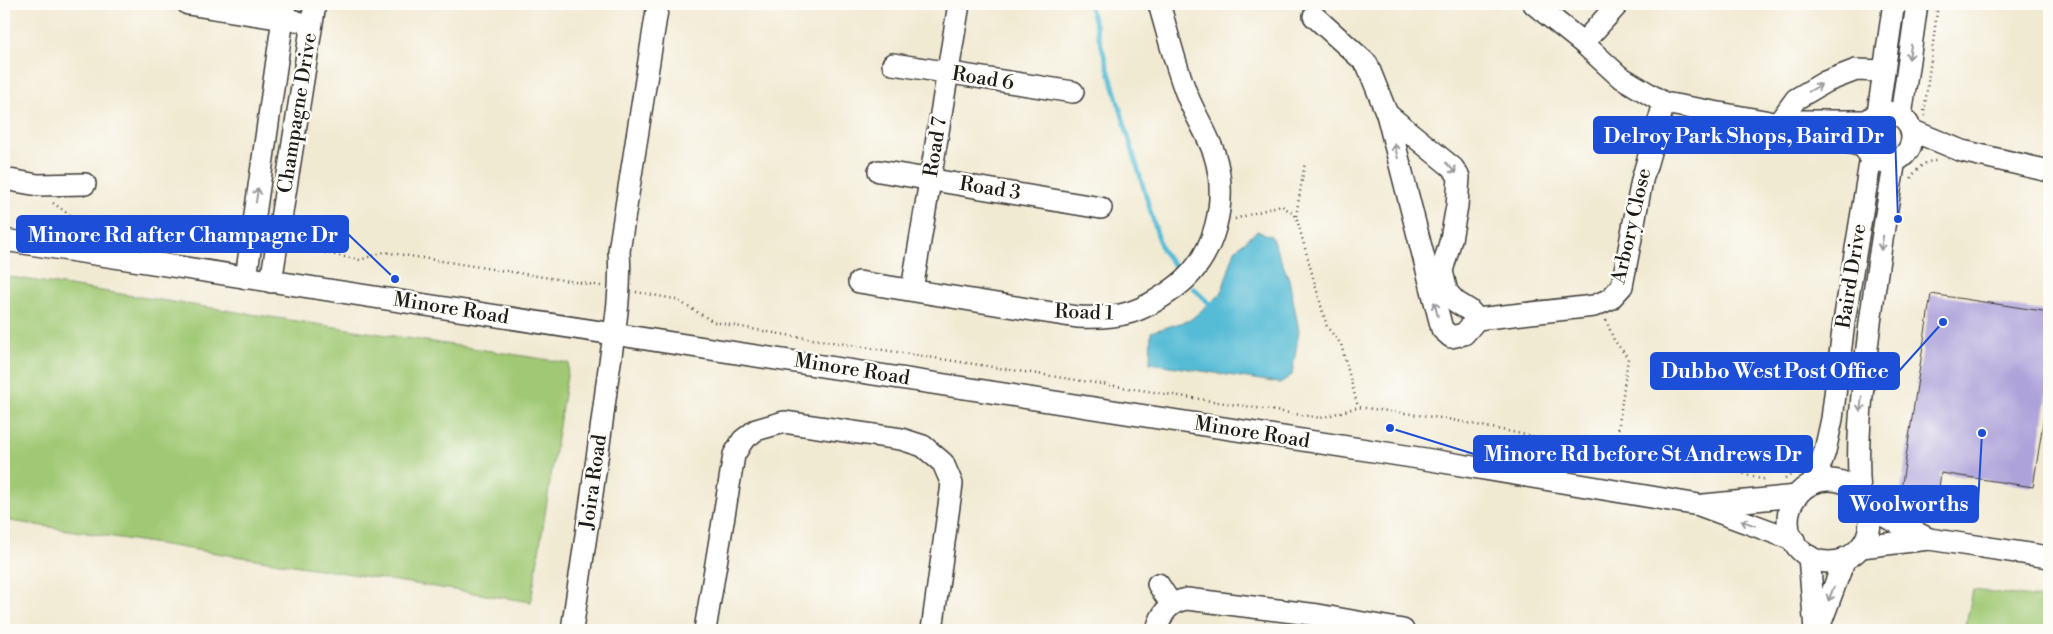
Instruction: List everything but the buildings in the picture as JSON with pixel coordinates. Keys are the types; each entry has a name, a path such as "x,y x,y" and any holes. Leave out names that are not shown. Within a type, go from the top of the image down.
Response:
{"street":[{"path":"188,4 314,14"},
{"path":"631,214 658,4"},
{"path":"631,214 672,4"},
{"name":"Road 7","path":"912,290 959,4"},
{"name":"Road 1","path":"860,282 1077,317 1100,318 1122,315 1142,309 1181,284 1197,267 1208,248 1217,224 1220,199 1219,176 1214,154 1186,94 1159,4"},
{"path":"1534,4 1583,43 1619,76 1664,103 1772,121 1867,151 1887,162 1901,156 1939,146 2049,171"},
{"path":"1583,43 1618,4"},
{"path":"1867,151 1862,129 1872,117 1884,72 1894,9 1897,4"},
{"path":"1901,156 1912,138 1906,123 1917,4"},
{"name":"Champagne Drive","path":"246,278 284,11"},
{"name":"Champagne Drive","path":"271,282 314,14"},
{"path":"1314,16 1367,64 1387,114 1442,329 1451,336 1464,334 1477,319 1447,292 1442,271 1451,239 1457,206 1459,177 1453,168 1387,114"},
{"name":"Road 6","path":"893,64 1073,92"},
{"path":"1772,121 1796,99 1824,82 1856,70 1884,72"},
{"name":"Arbory Close","path":"1477,319 1594,306 1610,299 1622,286 1642,180 1664,103"},
{"path":"1772,121 1872,117 1890,112 1939,146"},
{"path":"267,128 295,132"},
{"name":"Baird Drive","path":"1814,483 1825,451 1832,419 1867,151"},
{"name":"Baird Drive","path":"1864,501 1857,460 1869,327 1901,156"},
{"name":"Road 3","path":"879,171 1102,208"},
{"path":"4,179 38,185 85,184"},
{"name":"Joira Road","path":"572,630 614,334 621,274 619,251 631,214"},
{"name":"Minore Road","path":"4,240 1425,459 1699,505 1794,540"},
{"path":"705,630 734,455 743,440 756,430 784,422 901,439 923,446 943,463 952,484 932,630"},
{"path":"1929,540 1864,501 1850,485 1839,481 1827,480 1804,488 1791,506 1788,518 1789,529 1800,549 1809,556 1820,560 1833,561 1853,552 1929,540 2049,557"},
{"name":"Minore Road","path":"1699,505 1797,496"},
{"path":"1816,630 1853,552 1868,535 1870,522 1864,501"},
{"path":"1809,556 1816,630"},
{"path":"1158,584 1171,604"},
{"path":"1157,630 1160,619 1171,604 1187,599 1347,620 1402,630"}],"path":[{"path":"1910,180 1924,164 1931,160 1939,161 1939,146 1924,113 1938,4"},
{"path":"1305,162 1296,216 1327,327 1341,344 1358,406"},
{"path":"1217,224 1281,205 1296,216"},
{"path":"1600,304 1614,340 1628,358 1615,453"}],"green space":[{"path":"4,276 569,363 531,602 4,520"},
{"path":"1973,590 2049,599 2049,630 1965,630"}],"water":[{"path":"1257,231 1271,236 1289,279 1299,331 1292,375 1280,383 1150,363 1151,332 1190,320 1221,294 1235,250"}],"waterway":[{"path":"1089,4 1162,250 1176,268"},
{"path":"1193,288 1214,308"}],"place":[{"name":"Delroy Park Shops, Baird Dr","path":"1898,219"},
{"name":"Minore Rd after Champagne Dr","path":"395,279"},
{"name":"Dubbo West Post Office","path":"1943,322"},
{"name":"Minore Rd before St Andrews Dr","path":"1390,428"},
{"name":"Woolworths","path":"1982,433"}]}
